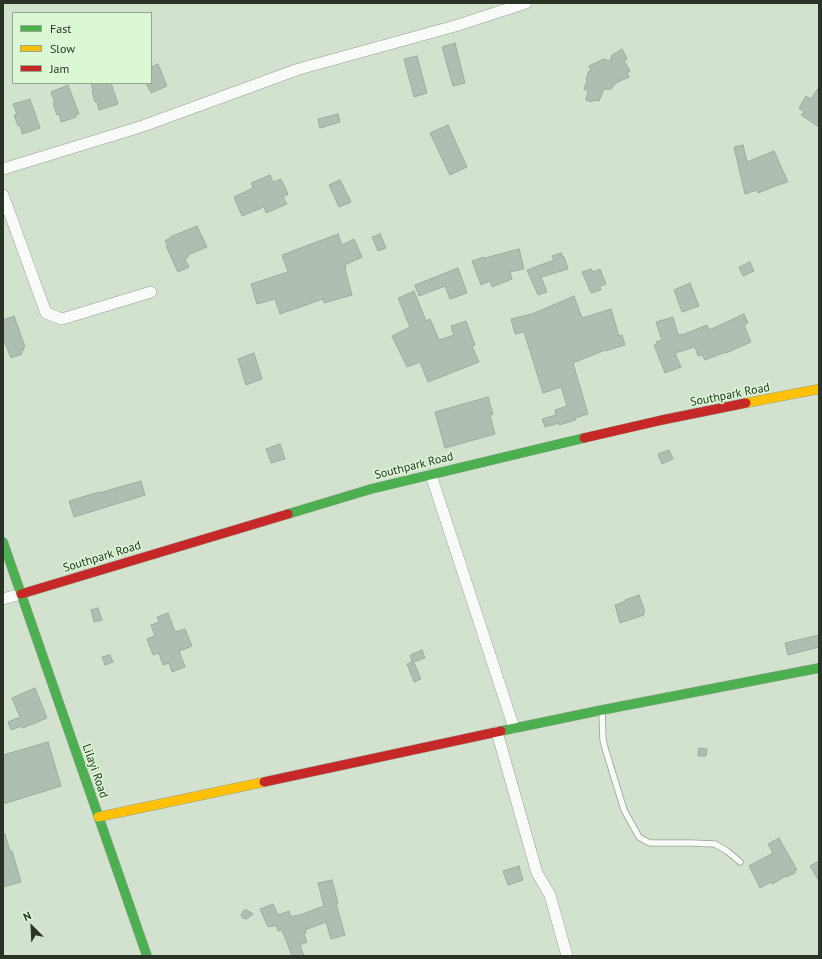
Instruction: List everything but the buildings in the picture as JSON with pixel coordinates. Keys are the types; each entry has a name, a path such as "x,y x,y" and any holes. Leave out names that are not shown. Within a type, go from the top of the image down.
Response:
{"street":[{"path":"3,169 140,127 299,69 455,26 526,3"},
{"path":"3,195 46,313 62,319 151,292"},
{"name":"Southpark Road","path":"21,594 363,491 514,454 655,422 819,389"},
{"path":"431,474 514,728"},
{"name":"Lilayi Road","path":"3,542 147,956"},
{"path":"3,599 21,594"},
{"path":"98,817 514,728 819,668"},
{"path":"497,732 537,873 550,896 567,956"}],"lane":[{"path":"602,710 603,740 605,748 624,810 639,837 650,843 715,844 727,851 740,862"}],"traffic: fast":[{"path":"288,514 371,489 584,438"},
{"path":"3,542 147,956"},
{"path":"501,731 819,668"}],"traffic: slow":[{"path":"746,403 819,389"},
{"path":"98,817 264,782"}],"traffic: jam":[{"path":"584,438 746,403"},
{"path":"21,594 288,514"},
{"path":"264,782 501,731"}]}
